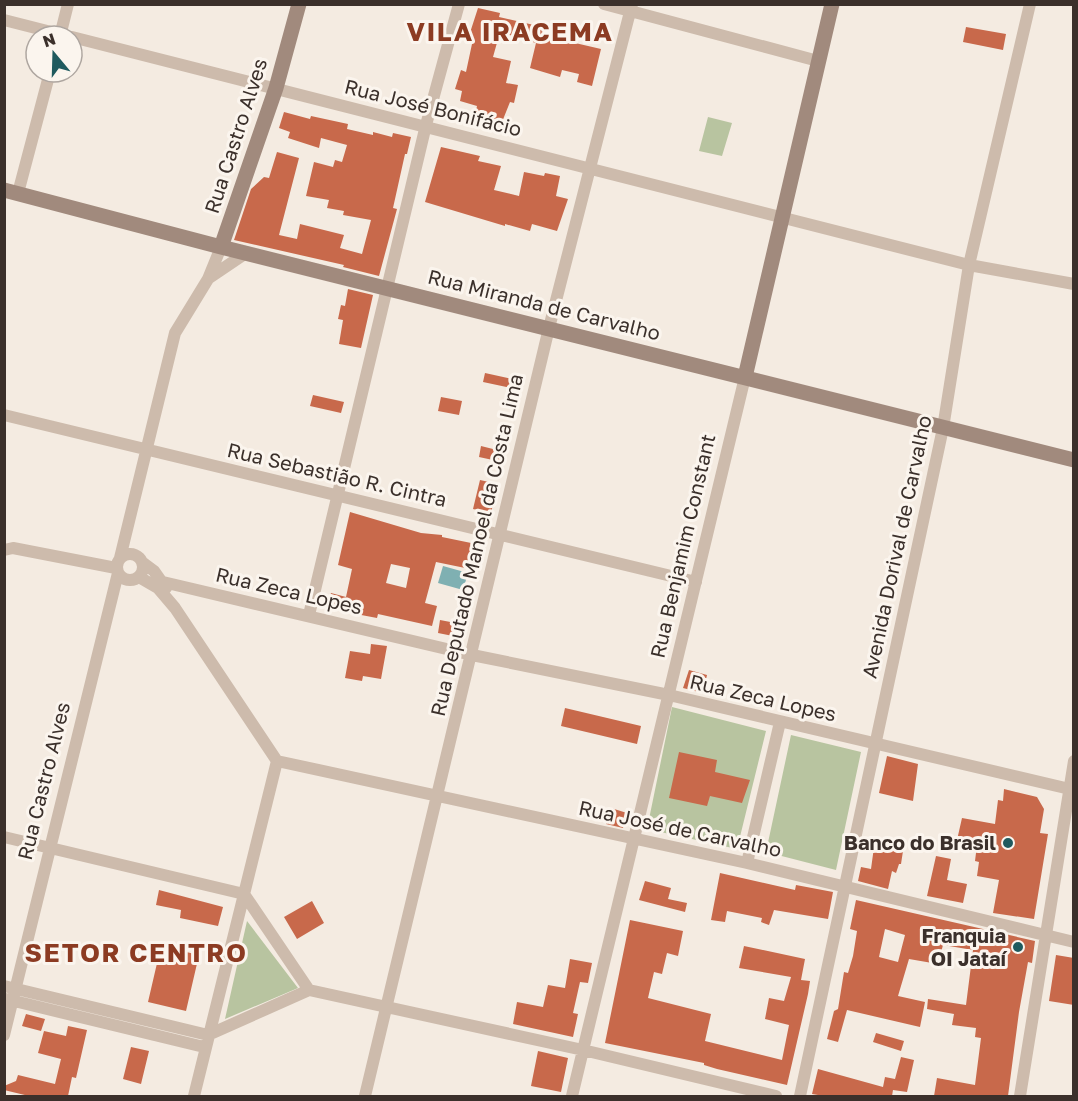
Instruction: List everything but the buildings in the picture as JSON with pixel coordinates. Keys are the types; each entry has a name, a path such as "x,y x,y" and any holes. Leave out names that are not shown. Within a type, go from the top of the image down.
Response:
{"main road":[{"name":"Rua Castro Alves","path":"221,247 276,88 299,4"},
{"name":"Rua Benjamim Constant","path":"745,377 832,4"},
{"name":"Rua Miranda de Carvalho","path":"11,191 221,247 1074,460"}],"street":[{"path":"66,24 68,4"},
{"path":"309,615 389,288 426,125 459,4"},
{"path":"604,4 631,8 818,61"},
{"name":"Avenida Dorival de Carvalho","path":"800,1096 943,428 969,265 1030,4"},
{"name":"Rua Deputado Manoel da Costa Lima","path":"365,1096 549,328 631,8"},
{"name":"Rua José Bonifácio","path":"4,20 24,25"},
{"name":"Rua José Bonifácio","path":"84,41 426,125 783,219 969,265 1074,284"},
{"path":"11,191 46,84"},
{"name":"Rua Castro Alves","path":"4,1035 9,994 50,847 175,333 208,279 221,247"},
{"name":"Rua Castro Alves","path":"208,279 246,253"},
{"name":"Rua Benjamim Constant","path":"572,1096 745,377"},
{"name":"Rua Sebastião R. Cintra","path":"4,415 696,582"},
{"name":"Rua Castro Alves","path":"128,519 132,542 140,560"},
{"path":"4,550 13,548 118,566 130,580 139,577 158,588 176,608"},
{"path":"118,566 129,554 140,560 163,582 176,608 277,761 194,1096"},
{"path":"139,577 140,560"},
{"name":"Rua Zeca Lopes","path":"163,582 472,655 669,695 1071,790"},
{"path":"747,863 780,722"},
{"name":"Rua José de Carvalho","path":"277,761 747,863 1074,942"},
{"path":"1020,1096 1074,761"},
{"path":"4,837 244,894 309,990"},
{"path":"9,994 206,1041 309,990 583,1050 776,1096"}],"green space":[{"path":"708,117 732,123 722,156 699,151"},
{"path":"672,707 766,731 737,849 647,829"},
{"path":"791,735 861,752 836,870 766,852"},
{"path":"247,921 298,988 225,1019"}],"water":[{"path":"443,566 468,573 463,590 438,583"}],"place":[{"name":"Banco do Brasil","path":"1008,843"},
{"name":"Franquia OI Jataí","path":"1018,947"}],"district":[{"name":"VILA IRACEMA","path":"510,32"},
{"name":"SETOR CENTRO","path":"136,953"}]}
